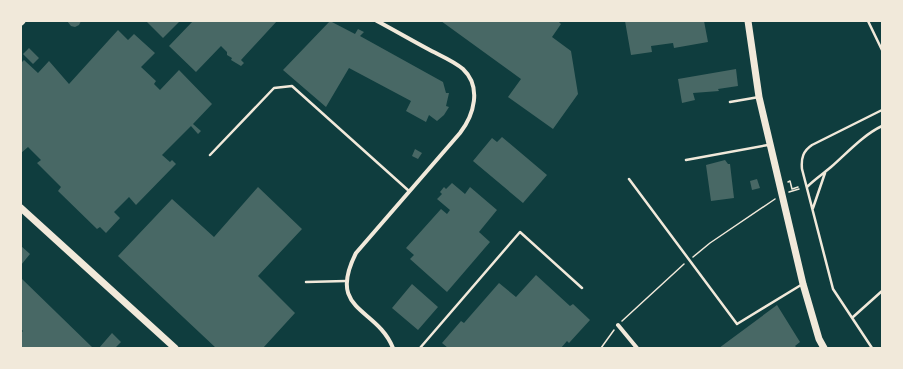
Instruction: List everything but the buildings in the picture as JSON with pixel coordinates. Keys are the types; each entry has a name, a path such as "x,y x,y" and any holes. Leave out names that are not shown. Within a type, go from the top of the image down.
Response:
{"street":[{"path":"377,21 462,68 473,86 475,98 473,111 468,122 410,192 356,253 349,266 346,281 348,292 356,306 383,332 393,348"},
{"path":"748,21 759,97 803,284 819,339 824,348"},
{"path":"21,208 175,348"},
{"path":"618,325 637,348"}],"lane":[{"path":"868,21 882,50"},
{"path":"210,155 274,88 292,86 410,192"},
{"path":"730,102 759,97"},
{"path":"872,348 853,317 833,289 807,188 802,160 806,149 882,110"},
{"path":"807,188 815,178 825,172 867,134 882,126"},
{"path":"686,160 771,145"},
{"path":"812,208 825,172"},
{"path":"629,179 737,324 803,284"},
{"path":"420,348 520,232 582,288"},
{"path":"306,282 346,281"},
{"path":"853,317 882,291"}],"path":[{"path":"601,348 618,325 710,243 782,193 790,192 798,188 792,189 790,181 788,182 790,192"}]}
